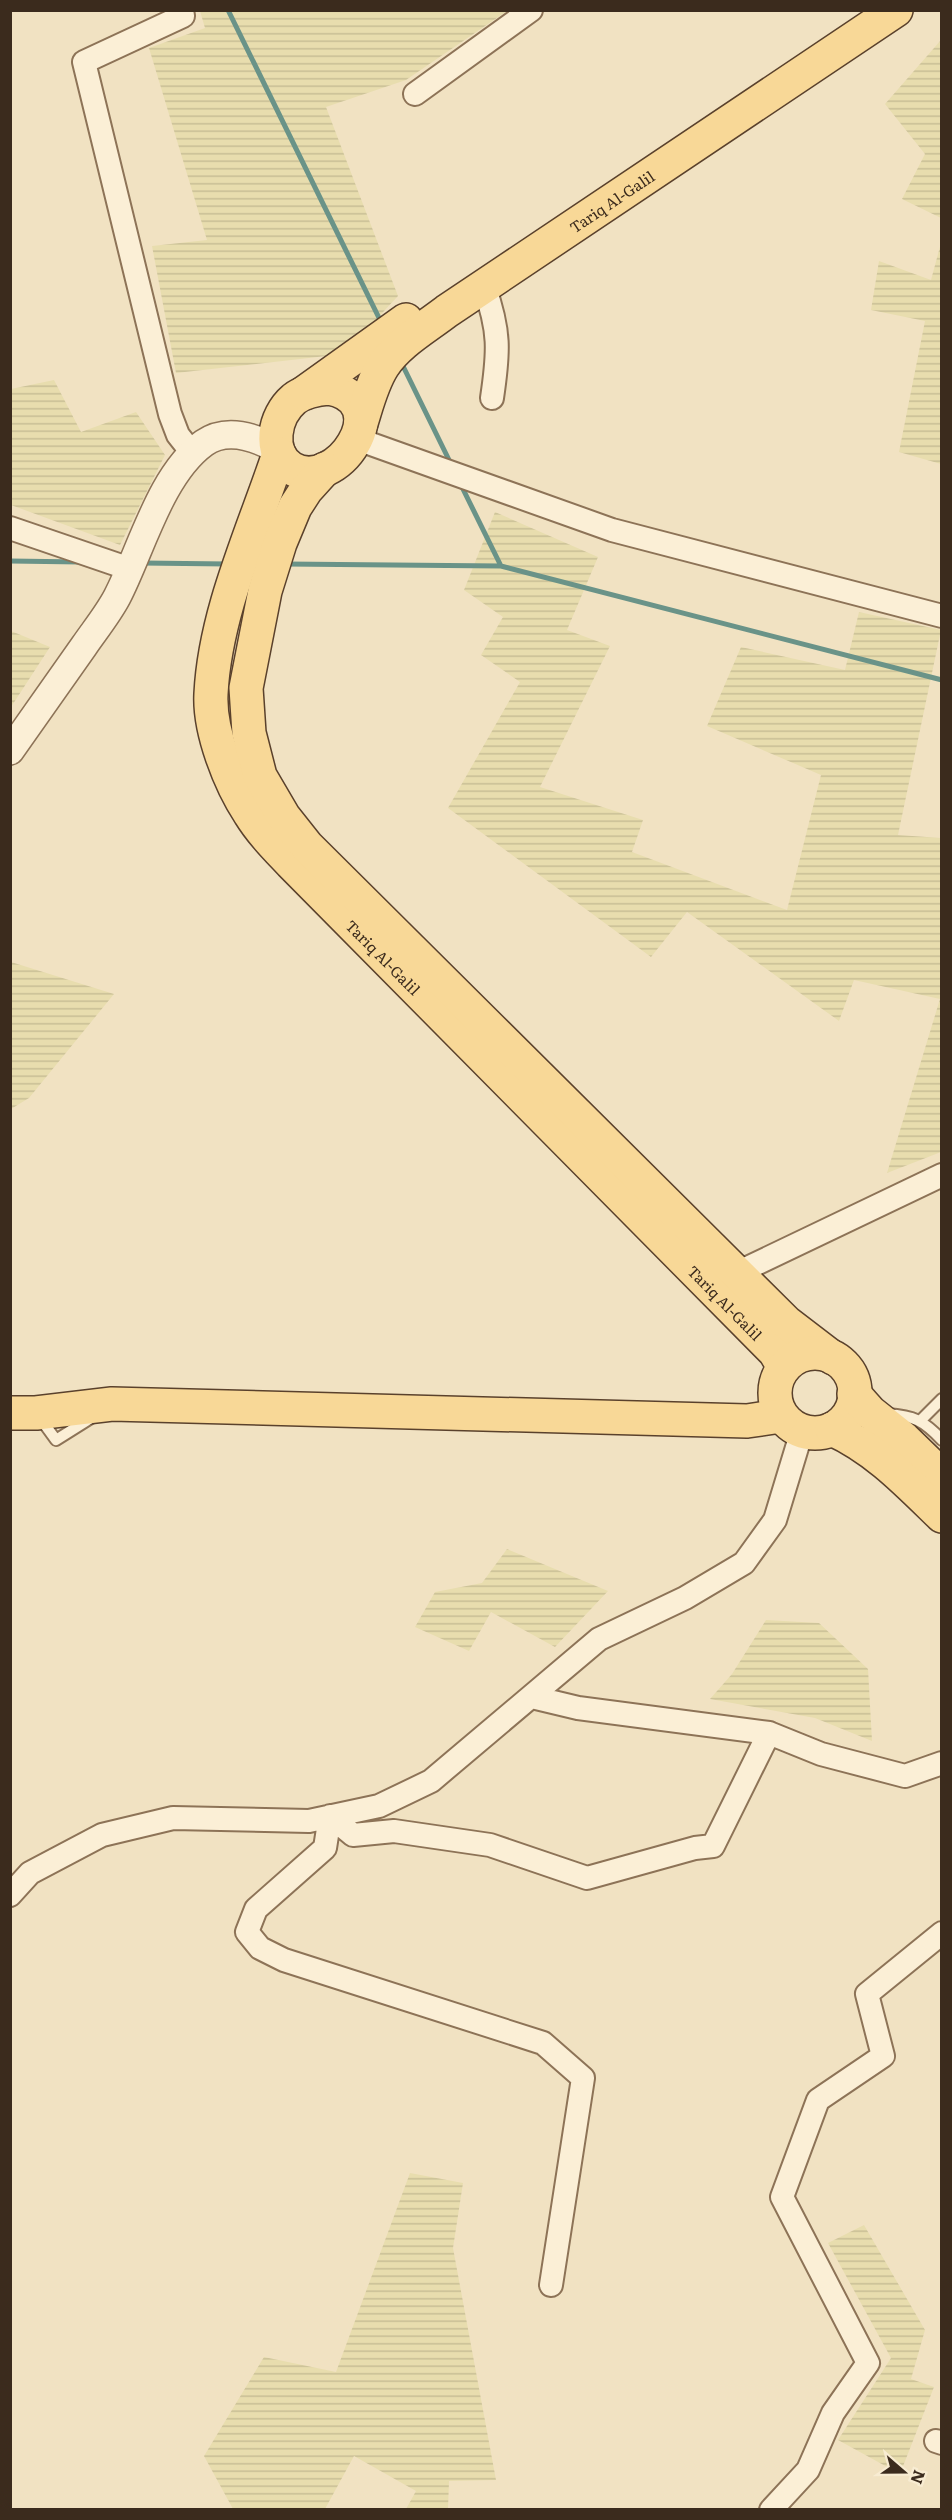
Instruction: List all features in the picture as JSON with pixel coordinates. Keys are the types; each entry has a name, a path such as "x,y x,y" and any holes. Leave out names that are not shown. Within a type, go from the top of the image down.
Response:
{"main road":[{"name":"Tariq Al-Galil","path":"294,403 434,300 866,10"},
{"name":"Tariq Al-Galil","path":"359,431 374,384 390,356 447,311 896,10"},
{"path":"329,388 345,393 356,402 359,431 342,459 325,469 312,472 295,470 278,452 276,432 294,403 329,388"},
{"name":"Tariq Al-Galil","path":"278,452 219,638 211,696 216,737 232,782 249,814 291,863 775,1352 784,1367"},
{"name":"Tariq Al-Galil","path":"325,469 306,490 295,507 280,543 265,591 246,688 249,733 261,776 284,817 307,846 786,1322 833,1358"},
{"path":"862,1403 854,1403 848,1415 805,1425 776,1404 777,1379 784,1367 794,1359 807,1354 820,1354 833,1358 851,1377 862,1403 942,1476"},
{"path":"23,1413 112,1404 805,1425 850,1437 885,1461 942,1516"}],"street":[{"path":"182,10 183,16 84,62 170,414 188,448"},
{"path":"415,94 531,10"},
{"path":"484,286 495,316 498,354 492,398"},
{"path":"10,751 117,599 149,522 188,448 196,427 209,421 238,418 258,421 294,403"},
{"path":"359,431 612,530 942,615"},
{"path":"188,448 220,436 237,435 256,439 278,452"},
{"path":"10,528 130,569"},
{"path":"737,1273 942,1174"},
{"path":"10,1894 20,1868 102,1835 173,1818 309,1821 379,1806 431,1781 599,1640 685,1598 744,1563 775,1520 805,1425"},
{"path":"532,1698 578,1708 769,1733 821,1754 905,1776 942,1763"},
{"path":"330,1816 353,1835 394,1831 490,1845 587,1878 695,1848 713,1846 769,1733"},
{"path":"330,1816 325,1848 256,1909 248,1932 260,1948 284,1960 543,2043 584,2078 551,2285"},
{"path":"771,2510 808,2470 833,2413 868,2363 782,2197 818,2100 883,2056 867,1994 942,1933"}],"lane":[{"path":"921,1420 942,1399"},
{"path":"862,1403 921,1420 942,1440"}],"shaded area":[{"path":"200,11 507,11 406,80 326,107 398,296 344,354 176,373 152,246 207,240 149,48 205,28"},
{"path":"941,40 941,218 902,199 925,154 885,104"},
{"path":"941,243 941,464 899,452 925,321 871,310 879,261 931,280"},
{"path":"54,380 81,432 136,412 165,455 120,545 11,505 11,389"},
{"path":"495,512 598,557 567,630 610,646 540,787 643,820 632,852 787,910 821,775 707,726 741,647 845,670 859,612 941,630 898,835 941,838 941,1152 887,1173 940,999 854,980 839,1021 687,912 651,957 448,808 520,682 481,655 503,617 464,590"},
{"path":"11,631 50,647 11,707"},
{"path":"11,962 114,994 29,1098 11,1109"},
{"path":"507,1549 608,1591 555,1647 491,1612 469,1651 415,1627 435,1592 482,1583"},
{"path":"766,1620 819,1623 868,1669 872,1741 815,1718 710,1699 732,1674"},
{"path":"410,2173 463,2183 453,2248 496,2480 449,2481 448,2509 406,2509 416,2491 354,2456 325,2509 233,2509 204,2456 264,2357 336,2372"},
{"path":"864,2225 925,2330 911,2379 934,2387 900,2474 838,2440 891,2358 828,2243"}],"waterway":[{"path":"228,10 382,324"},
{"path":"401,362 451,464"},
{"path":"460,483 501,566"},
{"path":"10,561 81,562"},
{"path":"141,563 228,564"},
{"path":"285,564 501,566 942,680"}]}
